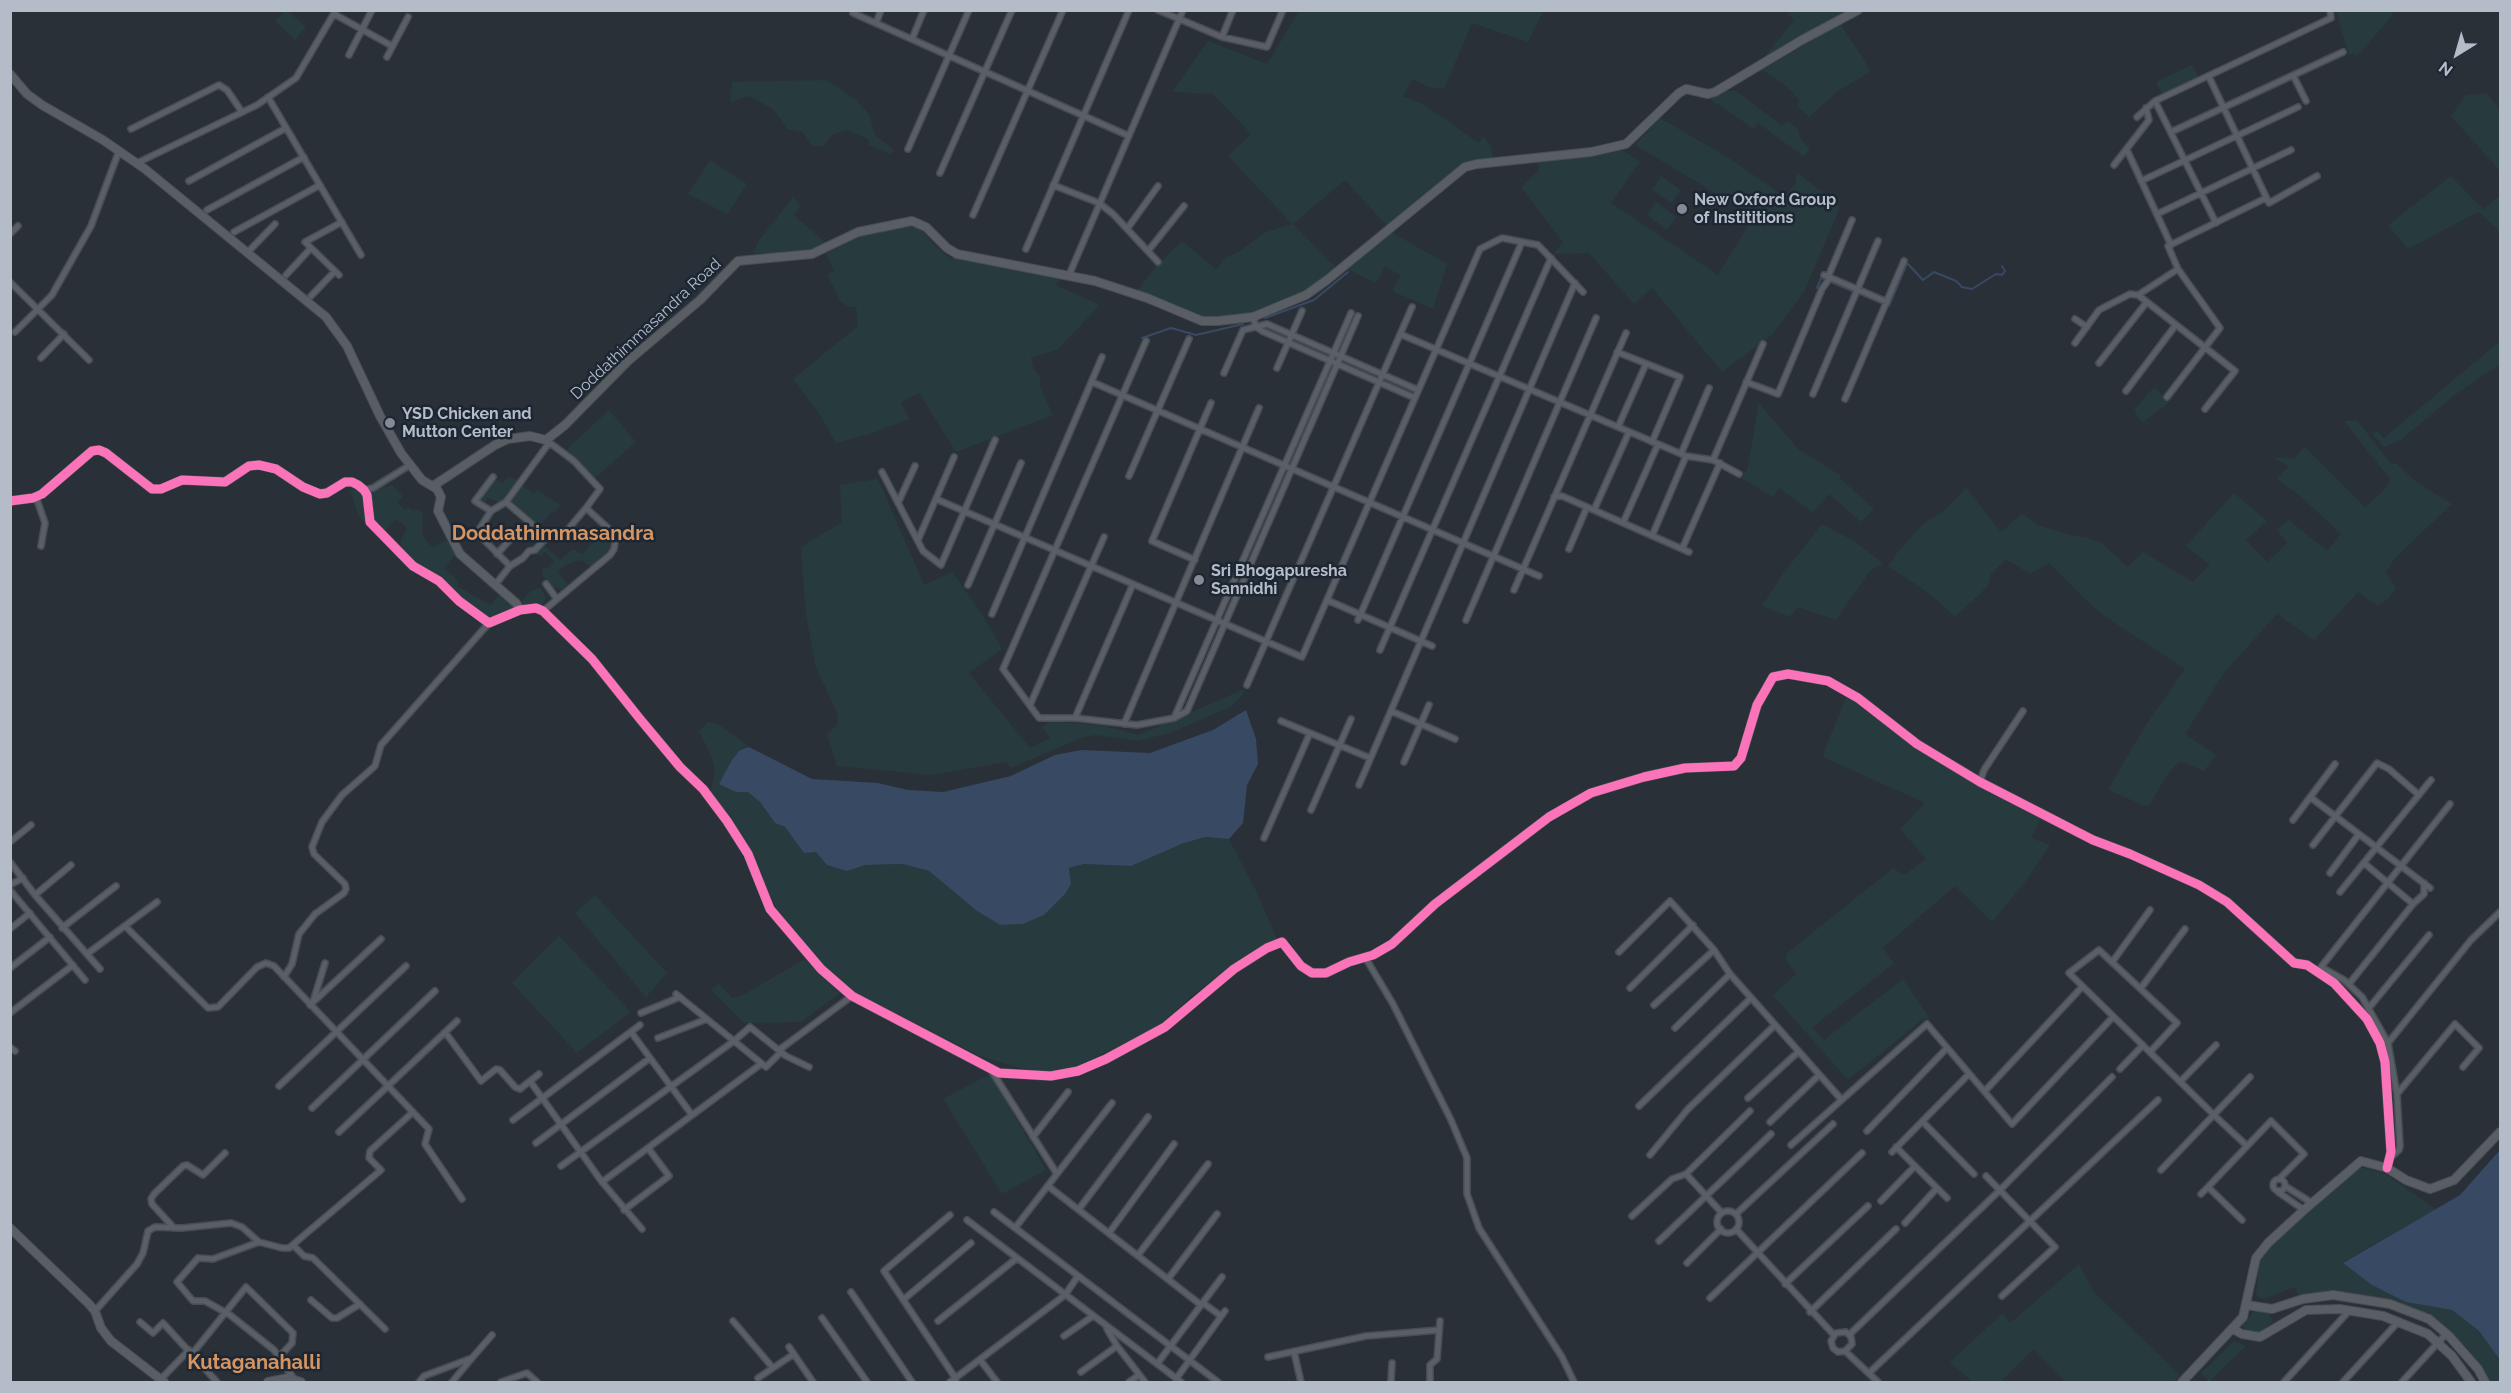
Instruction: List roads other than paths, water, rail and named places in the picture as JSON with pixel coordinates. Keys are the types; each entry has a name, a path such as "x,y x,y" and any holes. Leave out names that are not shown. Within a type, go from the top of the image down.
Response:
{"street":[{"path":"349,55 372,10"},
{"path":"876,23 881,10"},
{"path":"912,39 924,10"},
{"path":"908,149 969,10"},
{"path":"940,173 1012,10"},
{"path":"973,215 1063,10"},
{"path":"1026,249 1129,10"},
{"path":"1158,10 1222,37 1267,47 1283,10"},
{"path":"1069,275 1184,10"},
{"path":"1222,37 1233,10"},
{"name":"Doddathimmasandra Road","path":"548,441 628,361 700,300 738,261 812,254 858,232 912,221 926,227 947,248 957,254 1069,275 1147,298 1202,321 1253,317 1306,295 1465,167 1591,152 1626,144 1679,93 1686,89 1708,94 1715,92 1802,40 1858,10"},
{"path":"2137,117 2155,101 2331,18 2330,10"},
{"path":"137,163 242,112 296,78 335,12 392,46"},
{"path":"853,13 1129,136"},
{"path":"387,57 408,17"},
{"path":"2171,132 2343,52"},
{"path":"10,74 27,94 42,105 137,163 311,303 333,326 346,346 380,416 410,465 422,480 433,486 441,497 438,511 460,554 516,603 520,610"},
{"path":"2293,75 2306,100"},
{"path":"2209,77 2236,138 2269,203 2317,176"},
{"path":"130,129 219,85 228,90 242,112"},
{"path":"268,97 361,255"},
{"path":"2155,101 2216,223"},
{"path":"2141,181 2298,107"},
{"path":"2114,165 2149,120 2146,108"},
{"path":"189,181 286,128"},
{"path":"2127,150 2171,245"},
{"path":"2157,214 2291,150"},
{"path":"15,332 52,295 91,226 119,151"},
{"path":"207,210 304,157"},
{"path":"234,232 320,185"},
{"path":"1053,185 1100,203 1158,262"},
{"path":"1127,229 1158,186"},
{"path":"2168,397 2220,328 2178,269 2168,246 2266,198"},
{"path":"1148,251 1184,206"},
{"path":"1746,382 1778,394 1852,220"},
{"path":"311,296 337,273 306,241 342,222"},
{"path":"248,252 275,224"},
{"path":"10,234 18,226"},
{"path":"936,499 1302,657 1480,249 1502,238 1538,245 1583,292"},
{"path":"1813,394 1878,241"},
{"path":"1359,618 1522,242"},
{"path":"286,275 311,248"},
{"path":"1380,650 1551,258"},
{"path":"1845,399 1904,261"},
{"path":"2138,295 2178,269"},
{"path":"1827,277 1887,302"},
{"path":"10,282 89,360"},
{"path":"1359,785 1575,284"},
{"path":"2076,343 2098,310 2130,294 2138,295 2235,371 2205,409"},
{"path":"2099,363 2146,303"},
{"path":"1247,685 1412,307"},
{"path":"1277,368 1302,311"},
{"path":"1174,718 1351,313"},
{"path":"1146,341 1003,669 1039,718 1075,718 1137,725 1174,718 1187,711 1358,316"},
{"path":"1253,317 1256,327 1415,398"},
{"path":"1466,620 1596,318"},
{"path":"2075,319 2086,327"},
{"path":"1224,373 1243,330 1267,324 1418,390"},
{"path":"2126,391 2175,326"},
{"path":"1514,590 1626,333"},
{"path":"41,358 64,334"},
{"path":"1400,334 1683,455 1713,460 1739,474"},
{"path":"1129,476 1189,339"},
{"path":"1713,460 1763,344"},
{"path":"1617,352 1680,377 1623,523"},
{"path":"992,614 1102,357"},
{"path":"1618,427 1646,364"},
{"path":"1092,382 1539,576"},
{"path":"1652,536 1709,388"},
{"path":"1195,560 1152,541 1211,404"},
{"path":"1124,724 1260,408"},
{"path":"1594,510 1629,432"},
{"path":"433,486 495,445 508,439 530,436 548,441 574,461 600,489 564,534 557,532 547,537 535,550 529,551 510,566 495,585"},
{"path":"882,472 923,551 942,565 995,440"},
{"path":"510,566 477,533 490,511 506,502 548,441"},
{"path":"10,501 36,497 92,451 99,450 152,489 161,489 182,480 225,482 249,466 259,465 276,470 303,487 320,494 352,482 364,490 370,522 413,566 439,581 459,601 489,623"},
{"path":"918,540 954,457"},
{"path":"968,585 1021,463"},
{"path":"1682,549 1720,463"},
{"path":"364,490 373,488 410,465"},
{"path":"898,503 915,466"},
{"path":"490,511 475,501 493,477"},
{"path":"1554,497 1562,496 1689,552"},
{"path":"36,497 45,523 41,546"},
{"path":"506,502 547,537"},
{"path":"1569,549 1587,507"},
{"path":"543,611 615,549 615,542 608,528 586,508"},
{"path":"497,554 514,534"},
{"path":"1030,705 1104,537"},
{"path":"546,584 557,598"},
{"path":"1075,718 1133,584"},
{"path":"1327,600 1359,618 1432,646"},
{"path":"284,977 292,964 299,934 315,914 344,893 346,889 345,884 314,854 312,847 322,822 342,795 371,771 375,766 381,745 489,623 520,610 536,608 543,611 592,658 680,766 703,789 748,854 770,909 820,969 852,996 991,1070 999,1073 1051,1076 1078,1071 1106,1059 1165,1027 1234,969 1267,948 1282,942 1300,966 1312,973 1326,973 1392,944 1443,897 1549,817 1591,793 1644,777 1685,768 1734,766 1741,758 1761,696 1773,677 1780,674 1828,681 1841,687 1894,724 1917,744 1980,782 2083,835 2199,885 2227,902 2294,963 2307,965 2334,983 2367,1019 2380,1043 2385,1062 2391,1152 2387,1168"},
{"path":"1404,762 1429,705"},
{"path":"1391,711 1455,739"},
{"path":"1980,782 1984,770 2023,711"},
{"path":"1311,810 1351,719"},
{"path":"1281,721 1370,758"},
{"path":"1264,838 1310,733"},
{"path":"2313,844 2378,763 2389,769 2419,795"},
{"path":"2293,820 2335,764"},
{"path":"2340,892 2431,780"},
{"path":"2310,797 2430,888"},
{"path":"2390,1158 2399,1150 2397,1094 2388,1043 2362,997 2349,984 2321,967 2450,804"},
{"path":"10,842 31,825"},
{"path":"2330,873 2359,834"},
{"path":"10,862 34,896 100,969"},
{"path":"2364,863 2413,904"},
{"path":"34,896 71,865"},
{"path":"22,878 10,888 86,980"},
{"path":"2349,984 2413,904 2424,894 2424,884"},
{"path":"62,928 116,886"},
{"path":"1619,952 1670,901 1714,950 1730,974 1841,1099"},
{"path":"87,954 157,902"},
{"path":"2113,961 2150,910"},
{"path":"2388,1043 2471,940 2500,912"},
{"path":"10,929 30,913"},
{"path":"1630,988 1693,925"},
{"path":"125,926 208,1008 218,1007 256,967 266,963 274,966 312,1003 336,1032 429,1129 425,1144 462,1199"},
{"path":"2141,988 2185,929"},
{"path":"2368,1009 2429,935"},
{"path":"10,968 50,937"},
{"path":"312,1003 381,939"},
{"path":"1654,1005 1714,950"},
{"path":"2150,1052 2177,1023 2099,950 2069,973 2082,987 2247,1146"},
{"path":"1365,957 1393,1004 1451,1120 1467,1158 1467,1194 1479,1228 1562,1357 1574,1383"},
{"path":"312,1003 325,963"},
{"path":"10,1013 73,965"},
{"path":"279,1086 406,966"},
{"path":"1675,1028 1730,974"},
{"path":"1984,1091 2082,987"},
{"path":"312,1108 435,991"},
{"path":"641,1013 678,995 766,1067 780,1051 852,996"},
{"path":"1639,1106 1751,998"},
{"path":"1791,1145 1927,1024 2012,1124 2113,1017"},
{"path":"658,1038 707,1019"},
{"path":"339,1132 457,1021"},
{"path":"2397,1094 2455,1024 2479,1048 2463,1067"},
{"path":"513,1120 640,1025"},
{"path":"1650,1155 1688,1109 1775,1025"},
{"path":"561,1166 750,1027 780,1051 809,1067"},
{"path":"445,1032 481,1081 496,1069 520,1089 539,1074"},
{"path":"631,1032 692,1115"},
{"path":"2180,1082 2216,1045"},
{"path":"2120,1069 2143,1046"},
{"path":"1867,1131 1947,1048"},
{"path":"1748,1098 1798,1052"},
{"path":"536,1143 650,1058"},
{"path":"602,1182 761,1064"},
{"path":"991,1070 1057,1174"},
{"path":"1947,1198 1894,1150 1969,1074"},
{"path":"1770,1122 1819,1075"},
{"path":"1849,1335 2000,1190 2112,1077"},
{"path":"2161,1170 2250,1077"},
{"path":"530,1081 602,1182 642,1229"},
{"path":"1034,1137 1068,1092"},
{"path":"1869,1373 2158,1100"},
{"path":"1015,1228 1112,1103"},
{"path":"1632,1216 1672,1179 1686,1174 1750,1111"},
{"path":"95,1311 137,1264 143,1253 148,1232 155,1227 174,1228 231,1223 242,1227 259,1242 286,1249 381,1170 369,1158 370,1151 413,1112"},
{"path":"1079,1209 1148,1117"},
{"path":"2201,1194 2271,1121 2304,1154 2272,1184 2273,1188 2304,1210"},
{"path":"1923,1122 1974,1174"},
{"path":"1736,1214 1833,1124"},
{"path":"2182,1383 2243,1317 2256,1258 2268,1243 2361,1161 2387,1168 2406,1180 2430,1189 2454,1180 2500,1132"},
{"path":"1659,1241 1770,1134"},
{"path":"1109,1233 1174,1144"},
{"path":"624,1210 669,1176 648,1148"},
{"path":"174,1228 152,1204 151,1199 154,1194 183,1166 190,1166 203,1175 225,1153"},
{"path":"1710,1298 1862,1153"},
{"path":"1137,1255 1208,1164"},
{"path":"1881,1201 1914,1166"},
{"path":"1686,1174 1722,1213"},
{"path":"1986,1176 2055,1247 2002,1296"},
{"path":"2279,1179 2284,1182 2285,1186 2312,1203"},
{"path":"967,1220 1179,1381 1189,1361 1223,1313 1202,1304 1048,1186"},
{"path":"2278,1192 2284,1190 2285,1186"},
{"path":"2208,1187 2242,1220"},
{"path":"1905,1223 1937,1188"},
{"path":"1785,1284 1868,1206"},
{"path":"1729,1211 1736,1214 1739,1223 1736,1229 1727,1232 1721,1229 1718,1223 1722,1213 1729,1211"},
{"path":"994,1212 1218,1383"},
{"path":"1168,1278 1217,1214"},
{"path":"950,1215 884,1271 953,1381 1065,1295 1078,1276"},
{"path":"10,1228 95,1311 101,1329 111,1341 162,1381 225,1312 243,1288 249,1288 293,1333 292,1343 279,1356"},
{"path":"1687,1263 1721,1229"},
{"path":"1736,1229 1834,1335"},
{"path":"1810,1311 1896,1229"},
{"path":"259,1242 213,1259 198,1258 177,1279 177,1282 193,1301 196,1303 205,1301 225,1312 279,1356 297,1381"},
{"path":"903,1300 971,1243"},
{"path":"292,1245 304,1256 313,1258 385,1329"},
{"path":"938,1321 1017,1258"},
{"path":"1157,1364 1222,1276"},
{"path":"851,1292 912,1383"},
{"path":"2247,1305 2272,1309 2303,1299 2333,1295 2390,1304 2429,1319 2478,1369 2485,1383"},
{"path":"311,1300 332,1318 337,1318 360,1304"},
{"path":"2234,1329 2242,1334 2259,1336 2306,1310 2349,1311 2383,1316 2428,1334 2438,1343 2467,1380"},
{"path":"2284,1383 2349,1311"},
{"path":"1064,1336 1093,1316"},
{"path":"822,1318 867,1383"},
{"path":"733,1321 773,1368"},
{"path":"1430,1383 1430,1365 1437,1359 1440,1321"},
{"path":"2343,1383 2399,1321"},
{"path":"140,1322 153,1333 163,1323 217,1383"},
{"path":"1105,1325 1117,1346 1145,1383"},
{"path":"1268,1357 1366,1336 1439,1330"},
{"path":"1843,1331 1849,1335 1852,1344 1845,1351 1838,1352 1833,1348 1831,1341 1834,1335 1843,1331"},
{"path":"2402,1383 2446,1334"},
{"path":"452,1383 492,1335"},
{"path":"1081,1372 1117,1346"},
{"path":"789,1347 813,1383"},
{"path":"1845,1351 1878,1383"},
{"path":"1294,1352 1301,1383"},
{"path":"758,1378 794,1354"},
{"path":"419,1383 424,1376 472,1358"},
{"path":"981,1361 997,1383"},
{"path":"1391,1383 1392,1363"},
{"path":"501,1383 527,1373 537,1383"},
{"path":"1129,1383 1139,1375"},
{"path":"268,1383 297,1381"}],"water":[{"path":"1246,710 1256,739 1258,764 1247,785 1243,823 1229,839 1206,837 1184,843 1131,866 1084,864 1069,868 1071,884 1065,894 1044,915 1023,924 1000,925 977,911 929,871 903,864 865,865 847,871 827,865 816,852 804,853 785,827 775,823 760,802 748,792 736,792 719,784 740,750 749,747 812,779 878,783 908,790 943,792 1011,776 1055,755 1082,750 1150,753 1213,730"},
{"path":"2500,1150 2500,1360 2479,1331 2452,1310 2406,1302 2372,1285 2343,1263 2460,1195"}],"waterway":[{"path":"1889,306 1907,263 1923,280 1934,272 1956,281 1962,287 1972,289 1996,274 2002,275 2005,271 2002,266"},
{"path":"1265,318 1314,300 1348,272"},
{"path":"1817,288 1821,278 1827,280"},
{"path":"1831,282 1852,291"},
{"path":"1860,294 1881,303"},
{"path":"1142,338 1171,328 1196,335 1243,324"}],"place":[{"name":"New Oxford Group of Instititions","path":"1682,209"},
{"name":"YSD Chicken and Mutton Center","path":"390,423"},
{"name":"Sri Bhogapuresha Sannidhi","path":"1199,580"}],"district":[{"name":"Doddathimmasandra","path":"553,534"},
{"name":"Kutaganahalli","path":"254,1363"}]}
